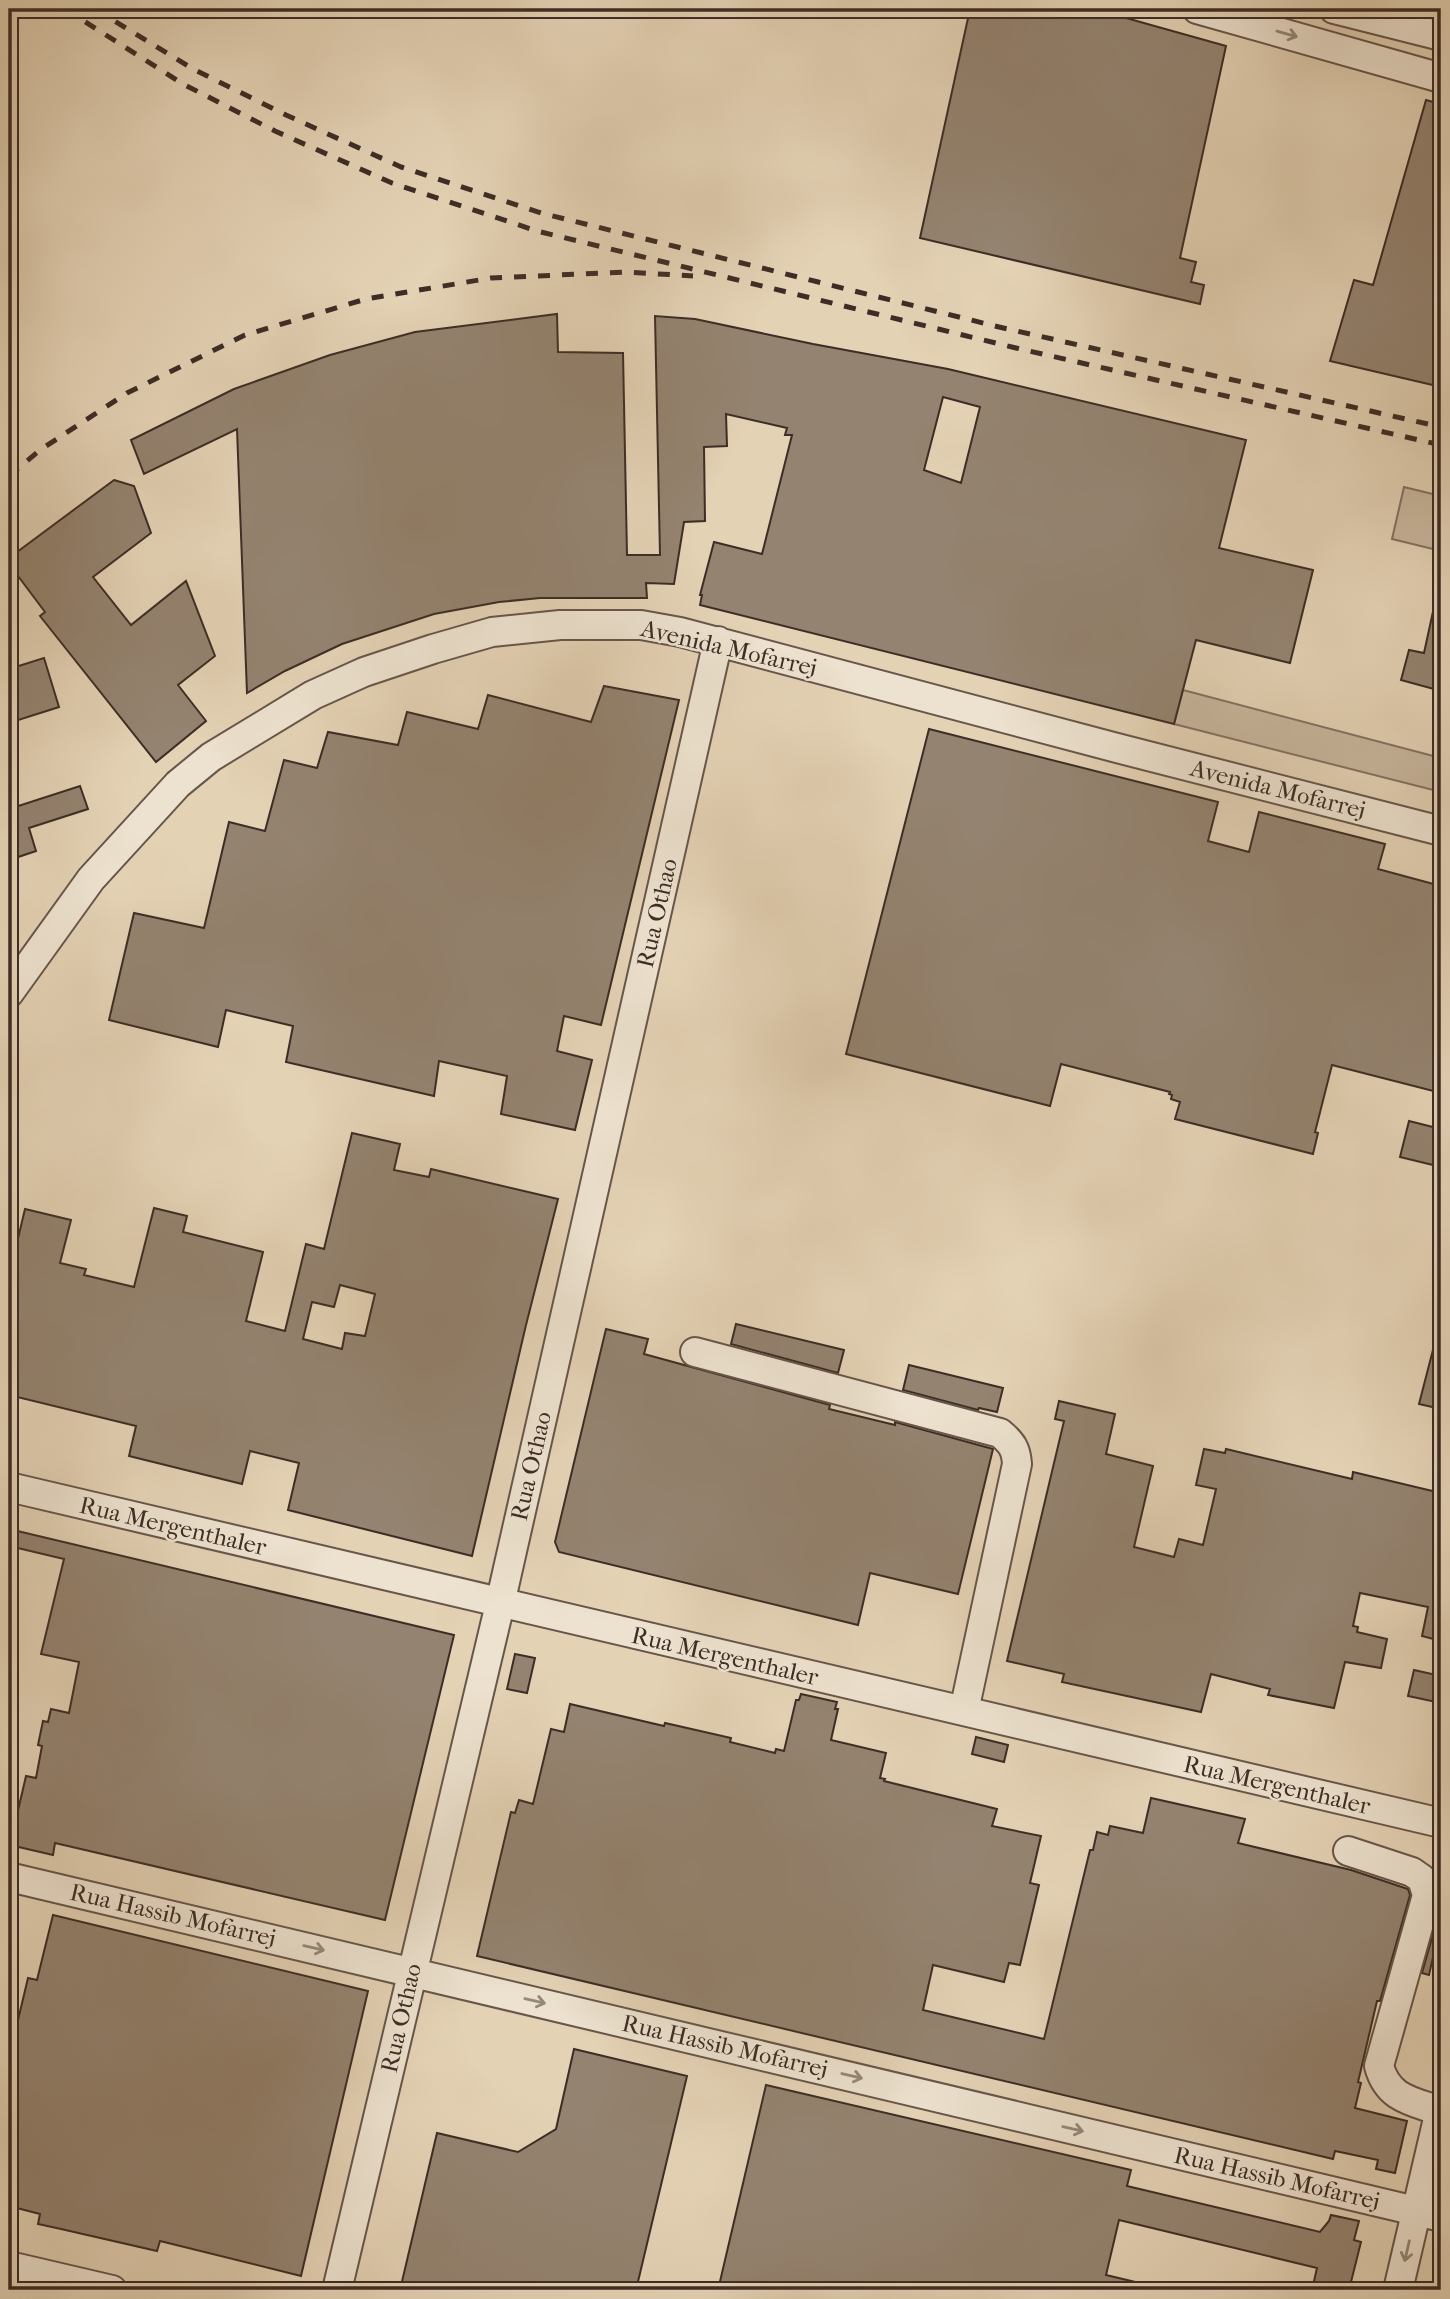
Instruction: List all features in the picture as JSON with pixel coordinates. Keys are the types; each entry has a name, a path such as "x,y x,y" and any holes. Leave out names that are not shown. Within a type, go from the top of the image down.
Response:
{"street":[{"path":"1198,9 1441,78"},
{"path":"1334,9 1441,36"},
{"name":"Avenida Mofarrej","path":"9,993 91,879 178,784 211,757 313,695 376,668 492,632 560,625 641,625 718,641 1441,831"},
{"name":"Rua Othao","path":"337,2290 500,1604 718,641"},
{"path":"695,1352 1000,1433 1016,1450 1017,1464 964,1711"},
{"name":"Rua Mergenthaler","path":"9,1487 1441,1823"},
{"path":"1348,1850 1412,1872 1422,1879 1427,1895 1379,2066 1388,2088 1398,2096 1441,2109 1429,2214 1398,2290"},
{"name":"Rua Hassib Mofarrej","path":"9,1877 1429,2214"},
{"path":"9,2266 112,2290"}],"shaded area":[{"path":"1404,487 1441,496 1441,551 1392,539"},
{"path":"1183,690 1441,758 1441,792 1174,724"}],"building":[{"path":"970,9 1094,9 1226,46 1180,258 1196,262 1191,282 1204,285 1200,304 920,238"},
{"path":"1426,100 1441,104 1441,387 1330,361 1354,280 1373,285"},
{"path":"557,314 558,352 623,353 627,555 660,555 655,316 695,319 948,369 1246,440 1219,548 1313,570 1290,663 1196,640 1174,724 700,605 700,595 714,542 762,554 792,435 785,435 787,428 726,414 727,446 704,447 705,521 684,522 674,584 646,583 647,598 540,598 499,602 434,614 342,644 285,671 247,693 237,429 144,474 131,440 234,389 330,355 415,332","holes":["943,397 980,407 961,483 924,470"]},
{"path":"114,480 134,486 151,533 93,577 131,625 186,581 215,656 178,685 206,721 156,762 40,616 45,612 9,564 9,558"},
{"path":"1434,607 1441,607 1441,691 1401,680 1409,650 1424,653"},
{"path":"44,658 59,707 9,723 9,669"},
{"path":"604,686 679,700 601,1025 564,1016 557,1051 592,1060 575,1130 501,1114 507,1076 439,1061 434,1096 286,1062 293,1026 226,1010 218,1047 109,1020 134,913 204,928 229,822 265,831 284,760 317,768 328,732 398,745 407,712 478,729 488,695 591,722"},
{"path":"929,729 1218,802 1208,841 1249,852 1259,812 1385,844 1378,869 1441,886 1441,1093 1332,1065 1315,1132 1318,1133 1313,1154 1175,1119 1180,1102 1171,1099 1170,1092 1061,1064 1050,1106 846,1054"},
{"path":"80,786 88,809 29,828 36,851 9,860 9,809"},
{"path":"1409,1121 1441,1129 1441,1167 1400,1157"},
{"path":"352,1133 400,1144 394,1170 429,1177 431,1169 558,1199 472,1556 288,1510 299,1463 250,1451 242,1484 129,1456 136,1426 9,1395 9,1245 16,1247 25,1209 71,1220 60,1263 86,1269 84,1275 134,1287 154,1208 187,1216 183,1232 263,1252 246,1321 285,1331 306,1244 324,1249","holes":["340,1285 375,1294 365,1336 345,1333 342,1349 303,1339 312,1302 334,1307"]},
{"path":"736,1324 844,1350 838,1373 731,1344"},
{"path":"606,1329 648,1339 644,1354 830,1405 829,1409 895,1425 895,1422 993,1449 958,1594 870,1573 858,1625 559,1552 555,1542"},
{"path":"1435,1342 1441,1342 1441,1409 1419,1404"},
{"path":"909,1365 1003,1388 997,1412 978,1410 903,1390"},
{"path":"1059,1401 1115,1414 1106,1454 1153,1466 1134,1547 1174,1557 1179,1539 1203,1545 1216,1489 1196,1485 1204,1449 1225,1453 1226,1449 1352,1479 1353,1472 1441,1493 1441,1641 1422,1636 1428,1607 1360,1593 1353,1626 1358,1627 1357,1632 1387,1639 1381,1668 1345,1662 1334,1708 1268,1695 1270,1689 1211,1674 1201,1712 1062,1682 1064,1674 1007,1661 1064,1421 1055,1419"},
{"path":"9,1529 454,1635 385,1920 55,1843 53,1855 10,1845 26,1776 36,1778 43,1721 48,1722 51,1709 69,1713 79,1662 41,1654 64,1559 9,1546"},
{"path":"515,1654 535,1658 527,1693 507,1689"},
{"path":"1414,1670 1441,1676 1441,1703 1408,1696"},
{"path":"801,1694 837,1702 831,1740 886,1753 880,1778 885,1779 884,1781 997,1809 992,1826 1041,1836 1030,1883 1039,1885 1020,1965 1009,1963 1004,1982 933,1965 923,2010 1044,2039 1090,1850 1093,1850 1097,1832 1108,1835 1110,1826 1143,1833 1151,1798 1245,1819 1238,1843 1351,1870 1408,1889 1410,1895 1380,2001 1377,2001 1358,2082 1361,2083 1355,2108 1407,2121 1395,2173 1376,2169 1378,2160 1335,2151 1333,2159 477,1956 511,1812 515,1813 519,1800 533,1804 551,1729 564,1732 570,1704 664,1726 665,1723 731,1738 730,1742 775,1753 776,1749 784,1751 796,1700 799,1700"},
{"path":"976,1737 1008,1745 1004,1762 972,1754"},
{"path":"1441,1906 1441,1922 1429,1975 1422,1973"},
{"path":"53,1915 368,1991 301,2276 160,2241 157,2251 38,2224 40,2214 9,2206 9,2058 28,1978 37,1980"},
{"path":"574,2049 687,2076 636,2290 400,2290 437,2133 518,2152 556,2129"},
{"path":"766,2085 1131,2170 1127,2186 1320,2232 1331,2215 1359,2221 1354,2240 1361,2242 1349,2290 1312,2290 1317,2268 1119,2220 1106,2275 1144,2284 1143,2290 718,2290"}],"railway":[{"path":"65,9 183,84 275,131 392,183 537,231 1016,348 1441,445"},
{"path":"95,9 193,69 286,115 401,167 541,213 999,327 1441,427"},
{"path":"9,476 40,450 127,393 245,335 366,299 491,278 626,272 693,276"}]}
